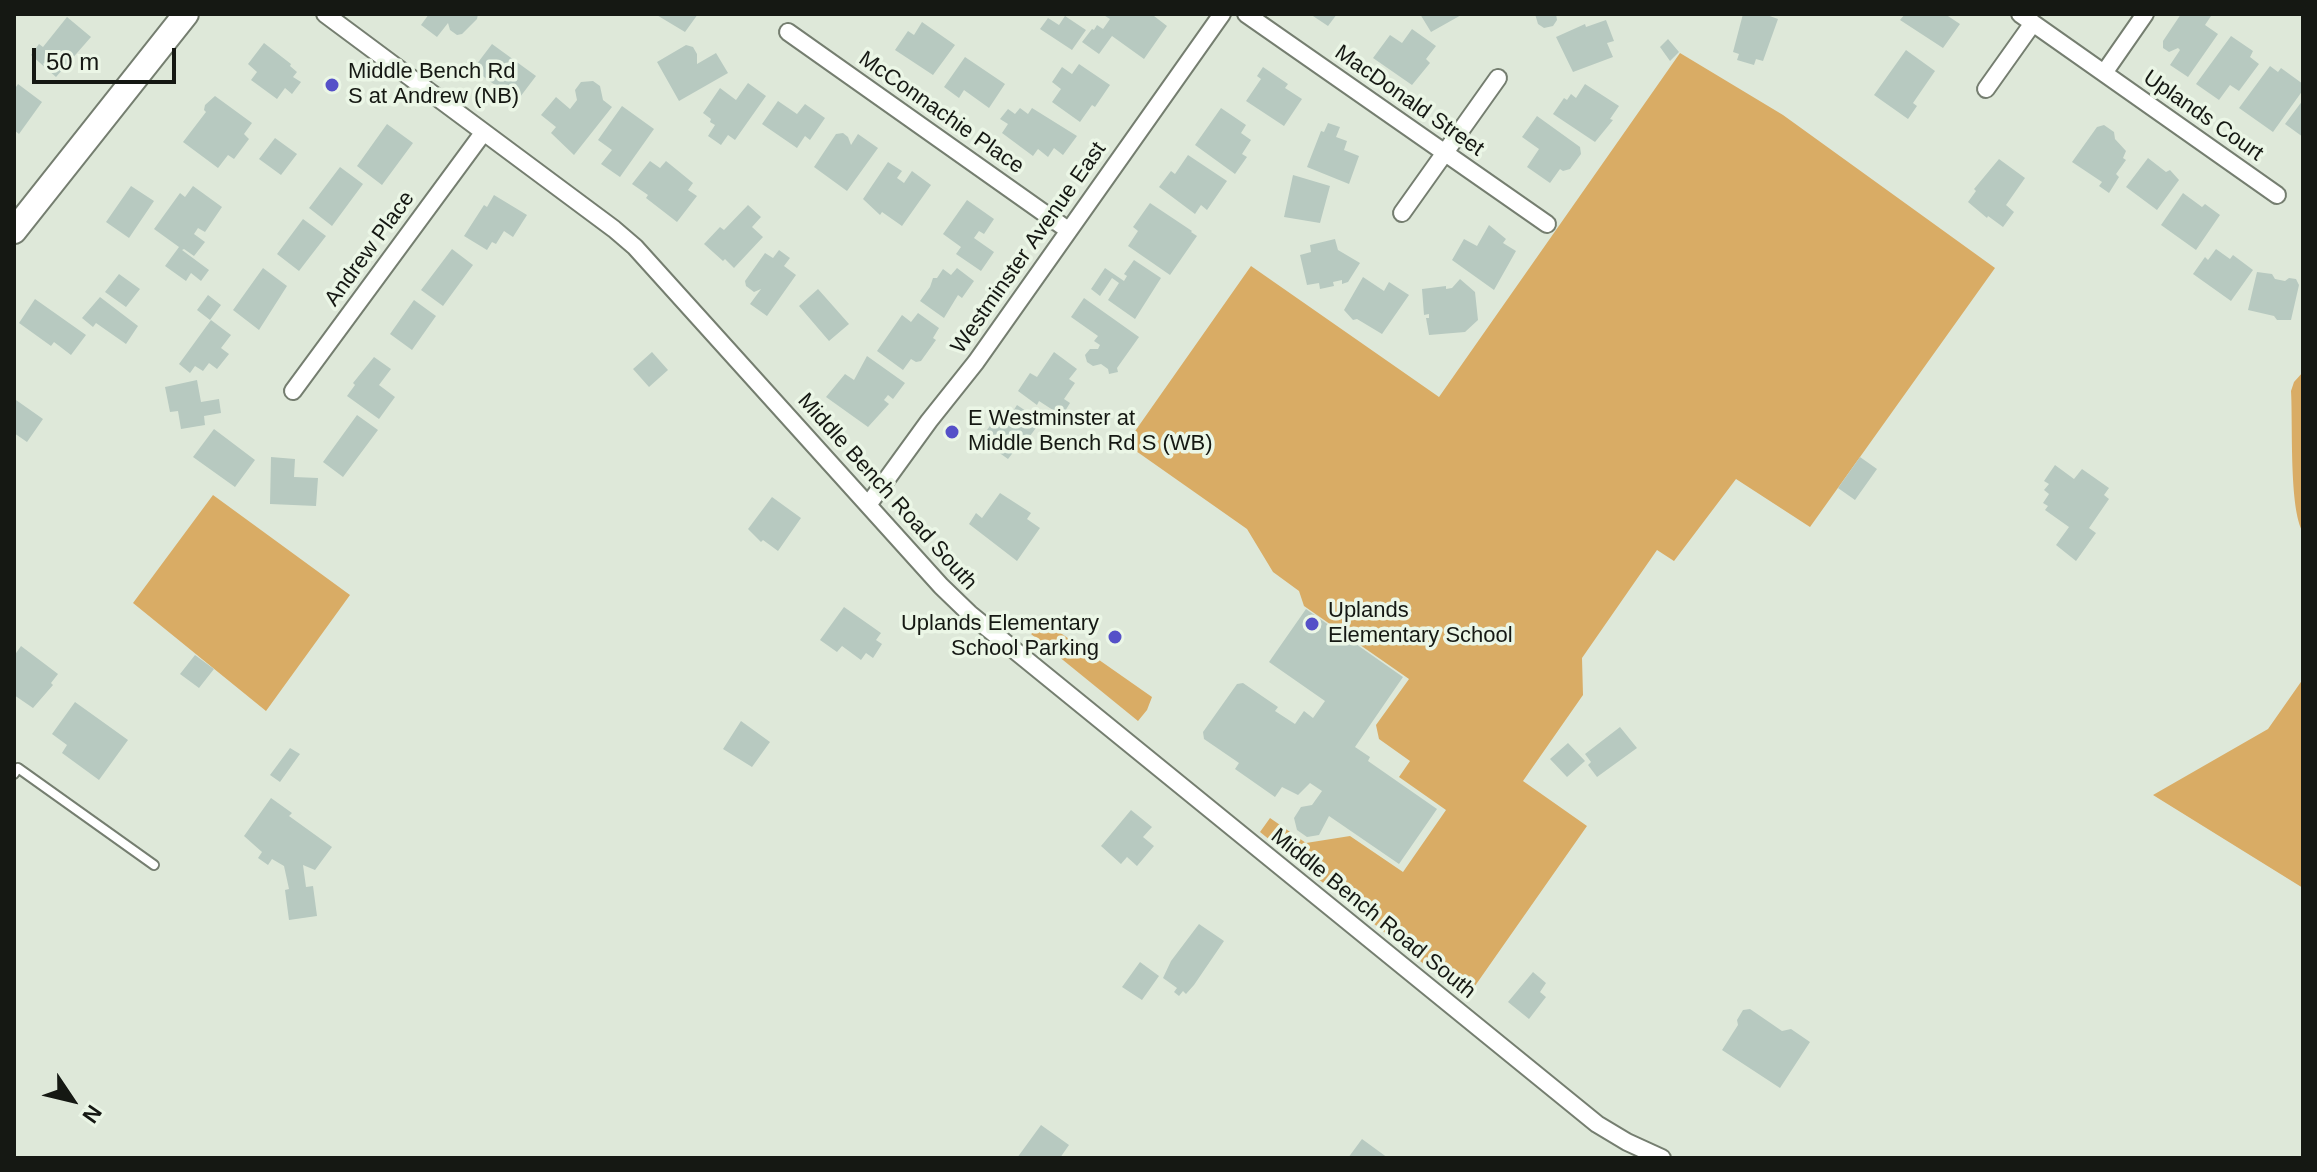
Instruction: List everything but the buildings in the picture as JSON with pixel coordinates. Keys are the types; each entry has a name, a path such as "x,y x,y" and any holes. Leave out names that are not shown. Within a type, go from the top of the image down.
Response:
{"main road":[{"path":"14,231 186,14"}],"street":[{"name":"Middle Bench Road South","path":"325,14 635,247 941,586 990,631 1597,1124 1662,1158"},
{"name":"Westminster Avenue East","path":"868,505 976,362 1222,14"},
{"name":"MacDonald Street","path":"1246,14 1547,224"},
{"path":"2104,73 2145,14"},
{"path":"1986,89 2026,18"},
{"name":"Uplands Court","path":"2026,18 2277,195"},
{"name":"McConnachie Place","path":"788,32 1068,230"},
{"path":"1402,213 1498,78"},
{"name":"Andrew Place","path":"293,391 483,133"}],"lane":[{"path":"14,774 18,768 154,865"}],"shaded area":[{"path":"1680,53 1783,115 1995,268 1810,527 1736,479 1674,561 1657,550 1582,658 1583,695 1523,781 1587,826 1470,993 1461,994 1260,832 1270,818 1306,843 1350,836 1403,872 1446,810 1399,777 1410,761 1379,739 1376,725 1409,679 1304,606 1299,591 1273,572 1247,529 1126,444 1251,266 1439,397"},
{"path":"2303,372 2303,532 2294,485 2291,391"},
{"path":"213,495 350,595 266,711 133,603"},
{"path":"1042,620 1152,697 1138,721 1031,634 1039,628"},
{"path":"2303,679 2303,888 2153,795 2268,729"}],"place":[{"name":"Middle Bench Rd S at Andrew (NB)","path":"332,85"},
{"name":"E Westminster at Middle Bench Rd S (WB)","path":"952,432"},
{"name":"Uplands Elementary School","path":"1312,624"},
{"name":"Uplands Elementary School Parking","path":"1115,637"}]}
